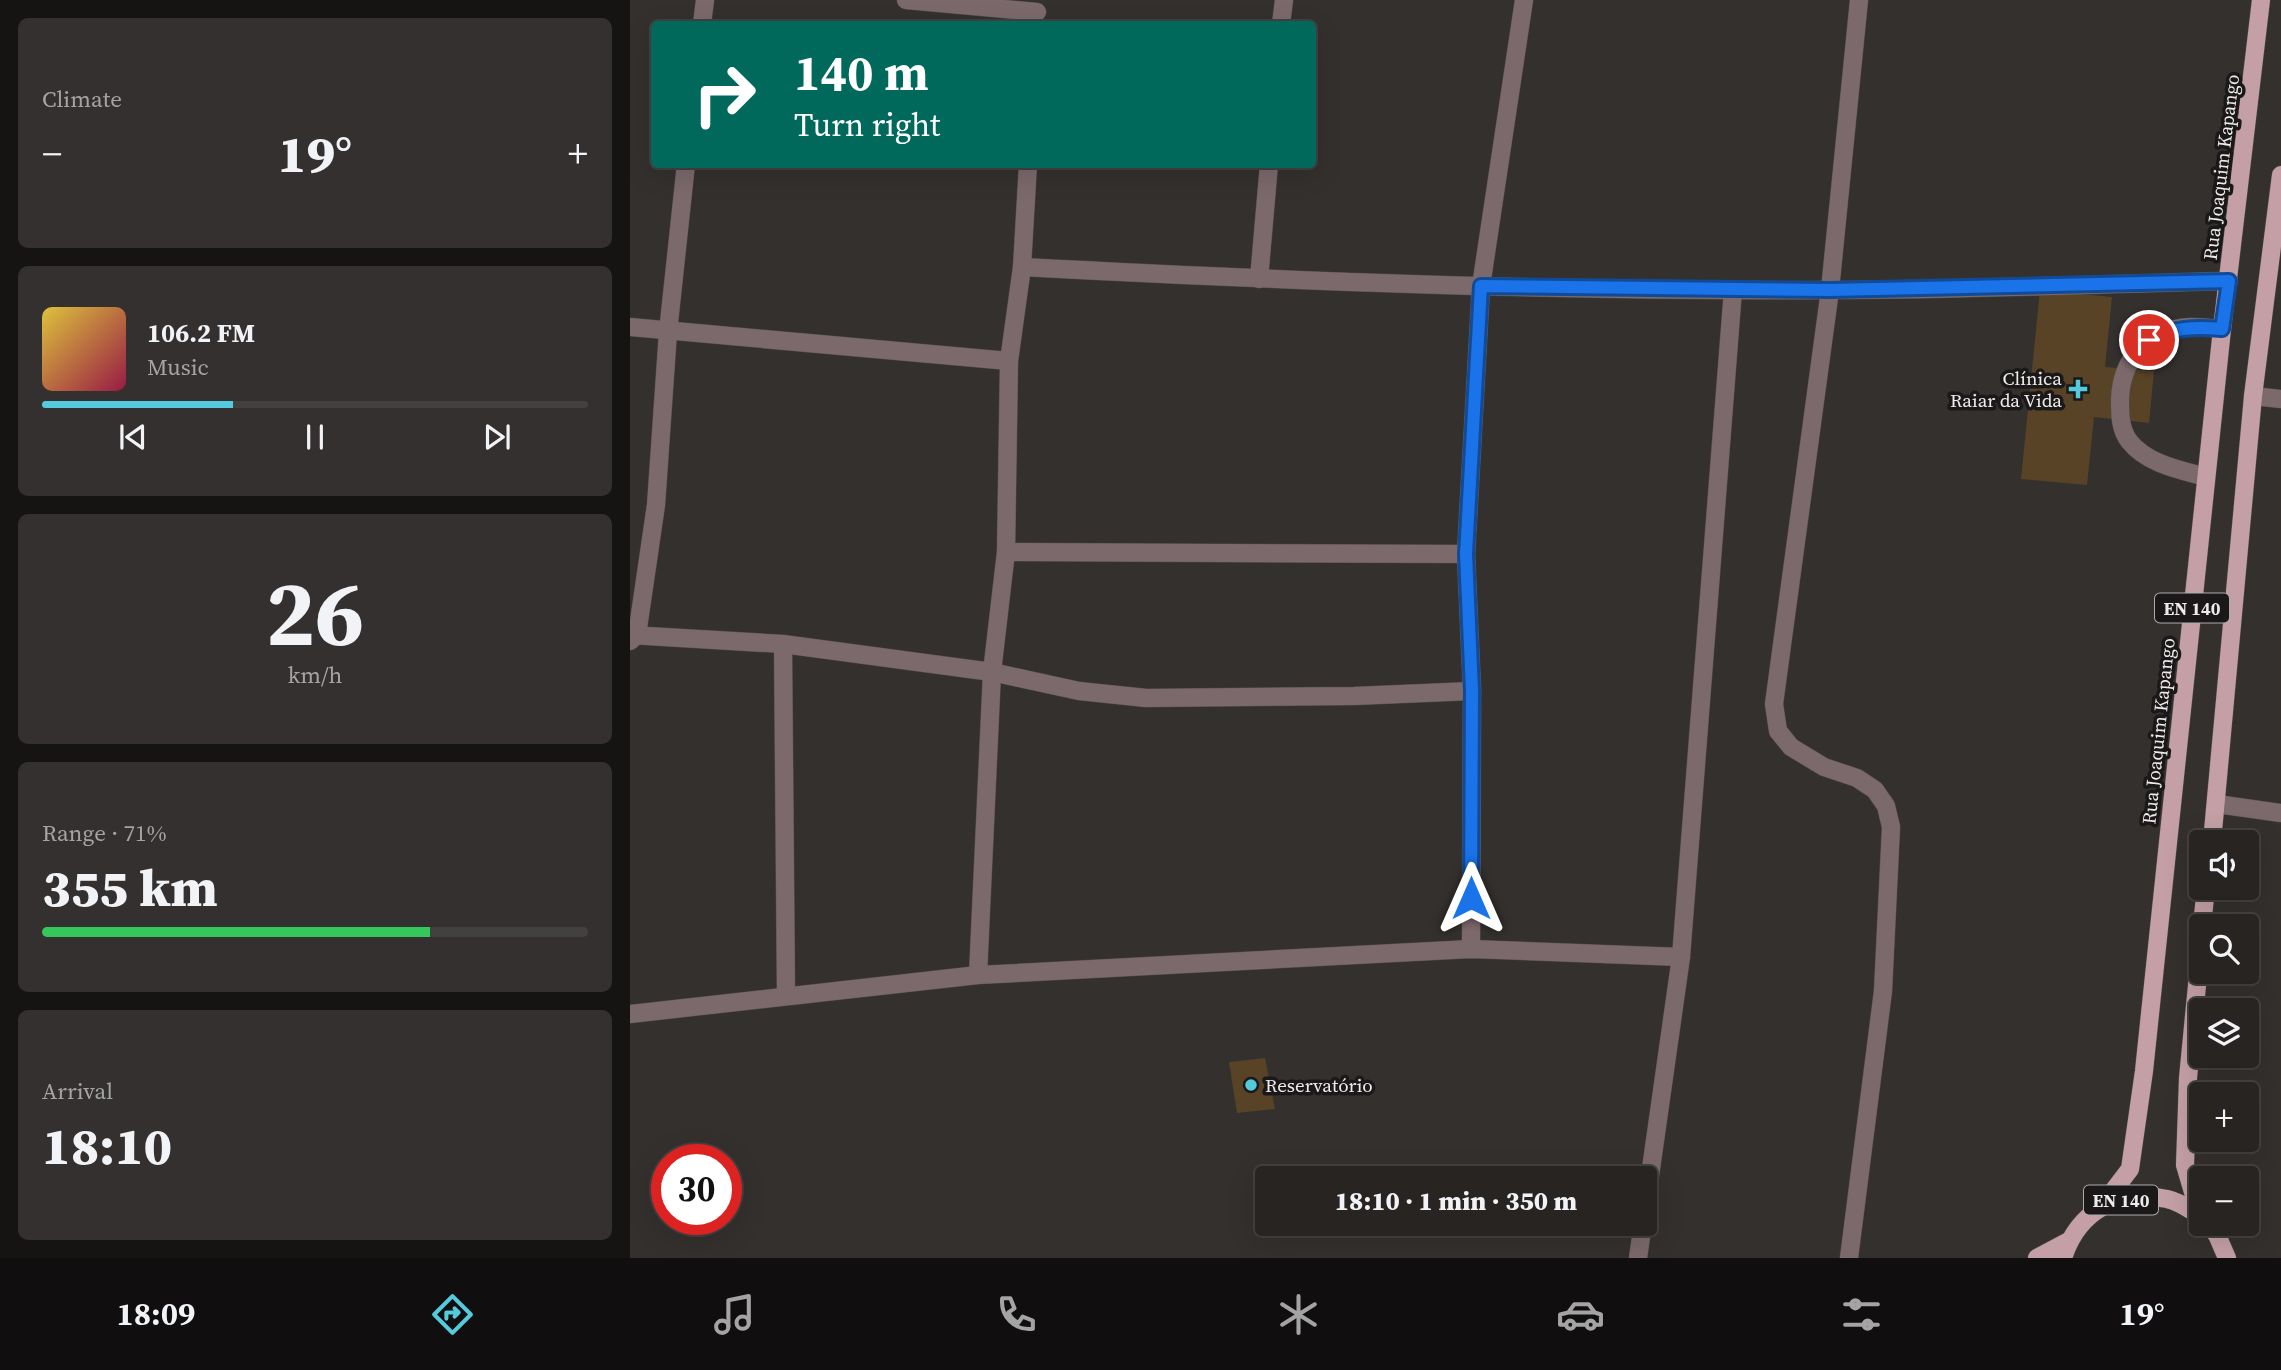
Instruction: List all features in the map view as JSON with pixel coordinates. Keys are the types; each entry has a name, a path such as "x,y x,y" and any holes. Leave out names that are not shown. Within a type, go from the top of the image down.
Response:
{"main road":[{"name":"Rua Joaquim Kapango","path":"2101,1207 2130,1169 2140,1095 2222,329 2261,0"},
{"name":"EN 140","path":"2214,830 2253,396 2277,236 2281,175"},
{"path":"2189,1177 2185,1165 2188,1078 2197,984"},
{"name":"EN 140","path":"2037,1258 2066,1250 2083,1222 2101,1207 2135,1196 2169,1199 2189,1211"},
{"path":"2217,1236 2227,1258"}],"street":[{"path":"702,21 705,0"},
{"path":"906,0 1037,12"},
{"path":"1281,21 1283,0"},
{"path":"1471,949 1472,691 1466,554 1481,286 1524,0"},
{"path":"1849,1258 1883,991 1891,827 1886,806 1875,790 1857,778 1824,767 1791,747 1778,732 1774,704 1830,290 1859,0"},
{"path":"687,168 668,332 656,505 632,637 783,644 992,672 1079,691 1146,698 1354,696 1472,691"},
{"path":"978,975 992,672 1006,552 1009,361 1022,267 1028,168"},
{"path":"1259,279 1269,168"},
{"path":"1022,267 1259,279 1733,290 2229,281"},
{"path":"1651,1166 1681,957 1733,290"},
{"path":"630,327 1009,361"},
{"path":"2206,477 2168,467 2130,442 2121,421 2120,394 2132,357 2149,340 2159,334 2188,327 2222,329"},
{"path":"2253,396 2281,399"},
{"path":"1006,552 1466,554"},
{"path":"783,644 786,995"},
{"path":"2217,804 2281,813"},
{"path":"630,1014 978,975 1471,949 1681,957"},
{"path":"1638,1258 1641,1236"}],"building":[{"path":"2040,290 2112,297 2105,367 2154,371 2149,423 2094,417 2087,485 2021,479"},
{"name":"Reservatório","path":"1265,1058 1275,1109 1237,1113 1229,1062"}],"place":[{"name":"Clínica Raiar da Vida","path":"2078,389"},
{"name":"Reservatório","path":"1251,1085"}],"route":[{"path":"1471,898 1472,691 1466,554 1481,286 1830,290 2229,281 2222,329 2188,327 2159,334 2149,340"}]}
